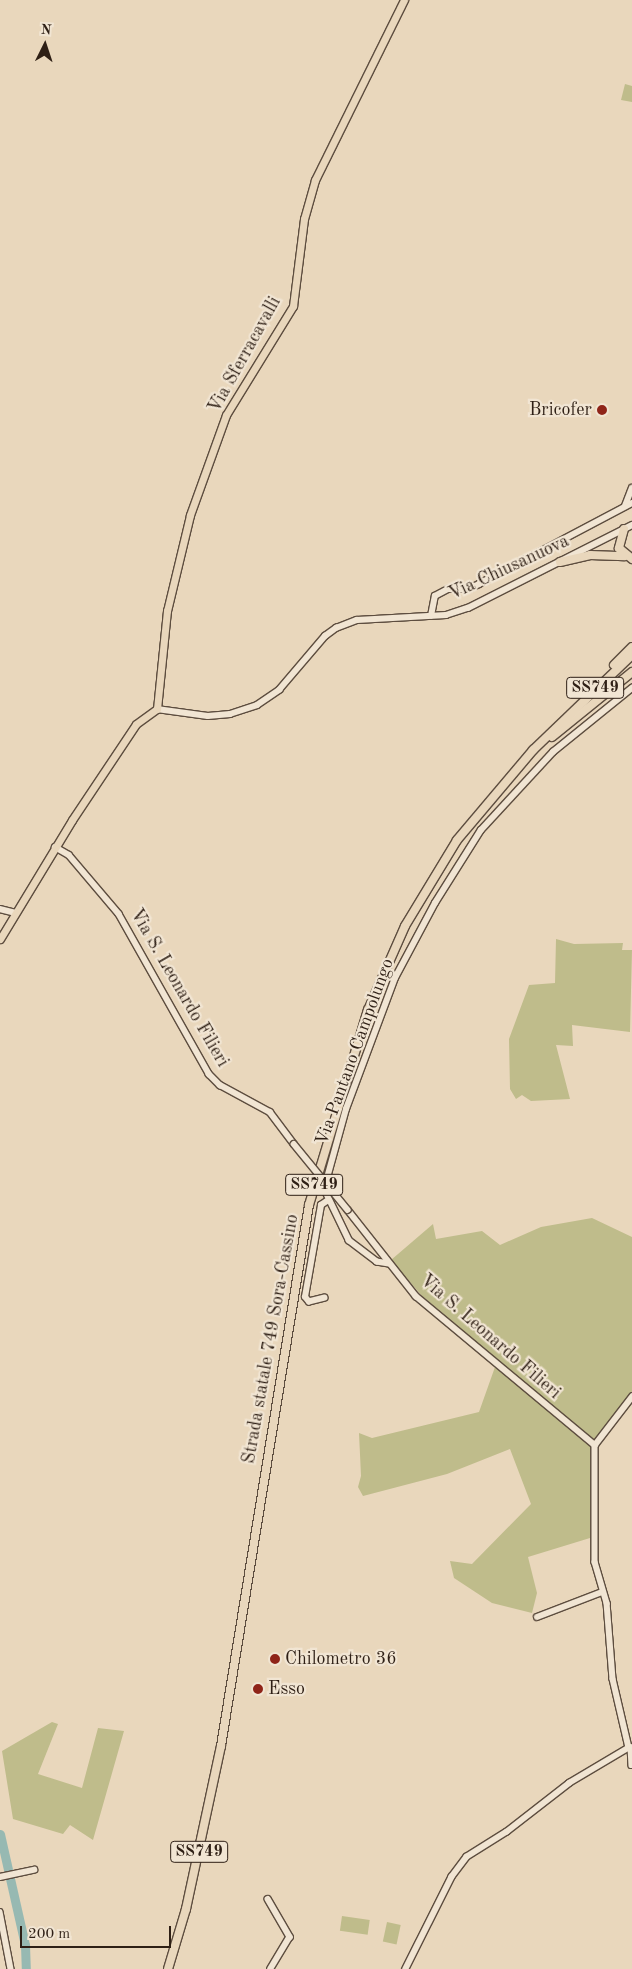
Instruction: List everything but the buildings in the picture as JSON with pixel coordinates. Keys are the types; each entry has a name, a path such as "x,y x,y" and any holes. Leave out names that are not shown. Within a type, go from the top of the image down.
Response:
{"highway":[{"path":"624,529 619,548 629,557"},
{"path":"560,562 590,555 629,557"},
{"path":"560,722 632,647"},
{"name":"Strada statale 749 Sora-Cassino","path":"168,1969 186,1909 219,1755 309,1205 331,1124 368,1010 405,926 457,840 514,772 560,722 632,655"},
{"path":"514,772 632,672"}],"main road":[{"name":"Via Sferracavalli","path":"157,709 167,611 190,515 226,415 293,306 304,219 315,180 404,0"},
{"path":"0,939 54,848 136,724 157,709"}],"street":[{"path":"625,506 632,488"},
{"path":"431,616 435,596 448,589 468,589 479,584 632,502"},
{"name":"Via Chiusanuova","path":"157,709 208,716 230,714 257,705 279,690 325,636 336,628 371,618 431,616 468,608 632,525"},
{"name":"Via Pantano Campolungo","path":"389,1264 377,1262 349,1241 327,1200 326,1180 346,1109 395,978 427,919 481,830 521,785 584,724 632,688"},
{"name":"Via S. Leonardo Filieri","path":"54,848 69,855 119,914 209,1074 220,1085 270,1112 416,1296 595,1445"},
{"path":"0,909 16,913"},
{"name":"Via Pantano Campolungo","path":"325,1298 309,1302 305,1298 321,1205 327,1200"},
{"path":"632,1397 595,1445 596,1562 602,1592 607,1603 613,1680 630,1747 632,1766"},
{"path":"537,1616 602,1592"},
{"path":"406,1969 452,1877 474,1850 508,1832 570,1783 630,1747"},
{"path":"0,1877 34,1870"},
{"path":"268,1899 290,1937 270,1969"},
{"path":"0,1912 11,1969"}],"shaded area":[{"path":"625,84 632,86 632,102 621,100"},
{"path":"556,939 574,944 623,943 622,950 632,950 630,1032 572,1025 573,1046 556,1045 570,1099 531,1101 522,1095 516,1099 510,1089 509,1039 529,985 555,983"},
{"path":"592,1218 632,1237 632,1394 596,1440 590,1439 562,1416 422,1296 391,1260 433,1224 436,1239 482,1231 500,1245 541,1227"},
{"path":"495,1367 592,1446 590,1538 528,1557 537,1593 532,1613 492,1603 454,1578 450,1561 472,1564 531,1504 510,1449 447,1474 363,1496 358,1487 361,1476 359,1433 372,1438 479,1412"},
{"path":"52,1722 58,1724 38,1774 82,1788 98,1728 124,1731 93,1840 70,1825 63,1834 13,1819 2,1751"},
{"path":"342,1916 370,1920 368,1935 340,1931"},
{"path":"387,1922 401,1925 397,1944 383,1942"}],"waterway":[{"path":"0,1834 25,1945 26,1969"}],"place":[{"name":"Bricofer","path":"602,410"},
{"name":"Chilometro 36","path":"275,1659"},
{"name":"Esso","path":"258,1689"}]}
